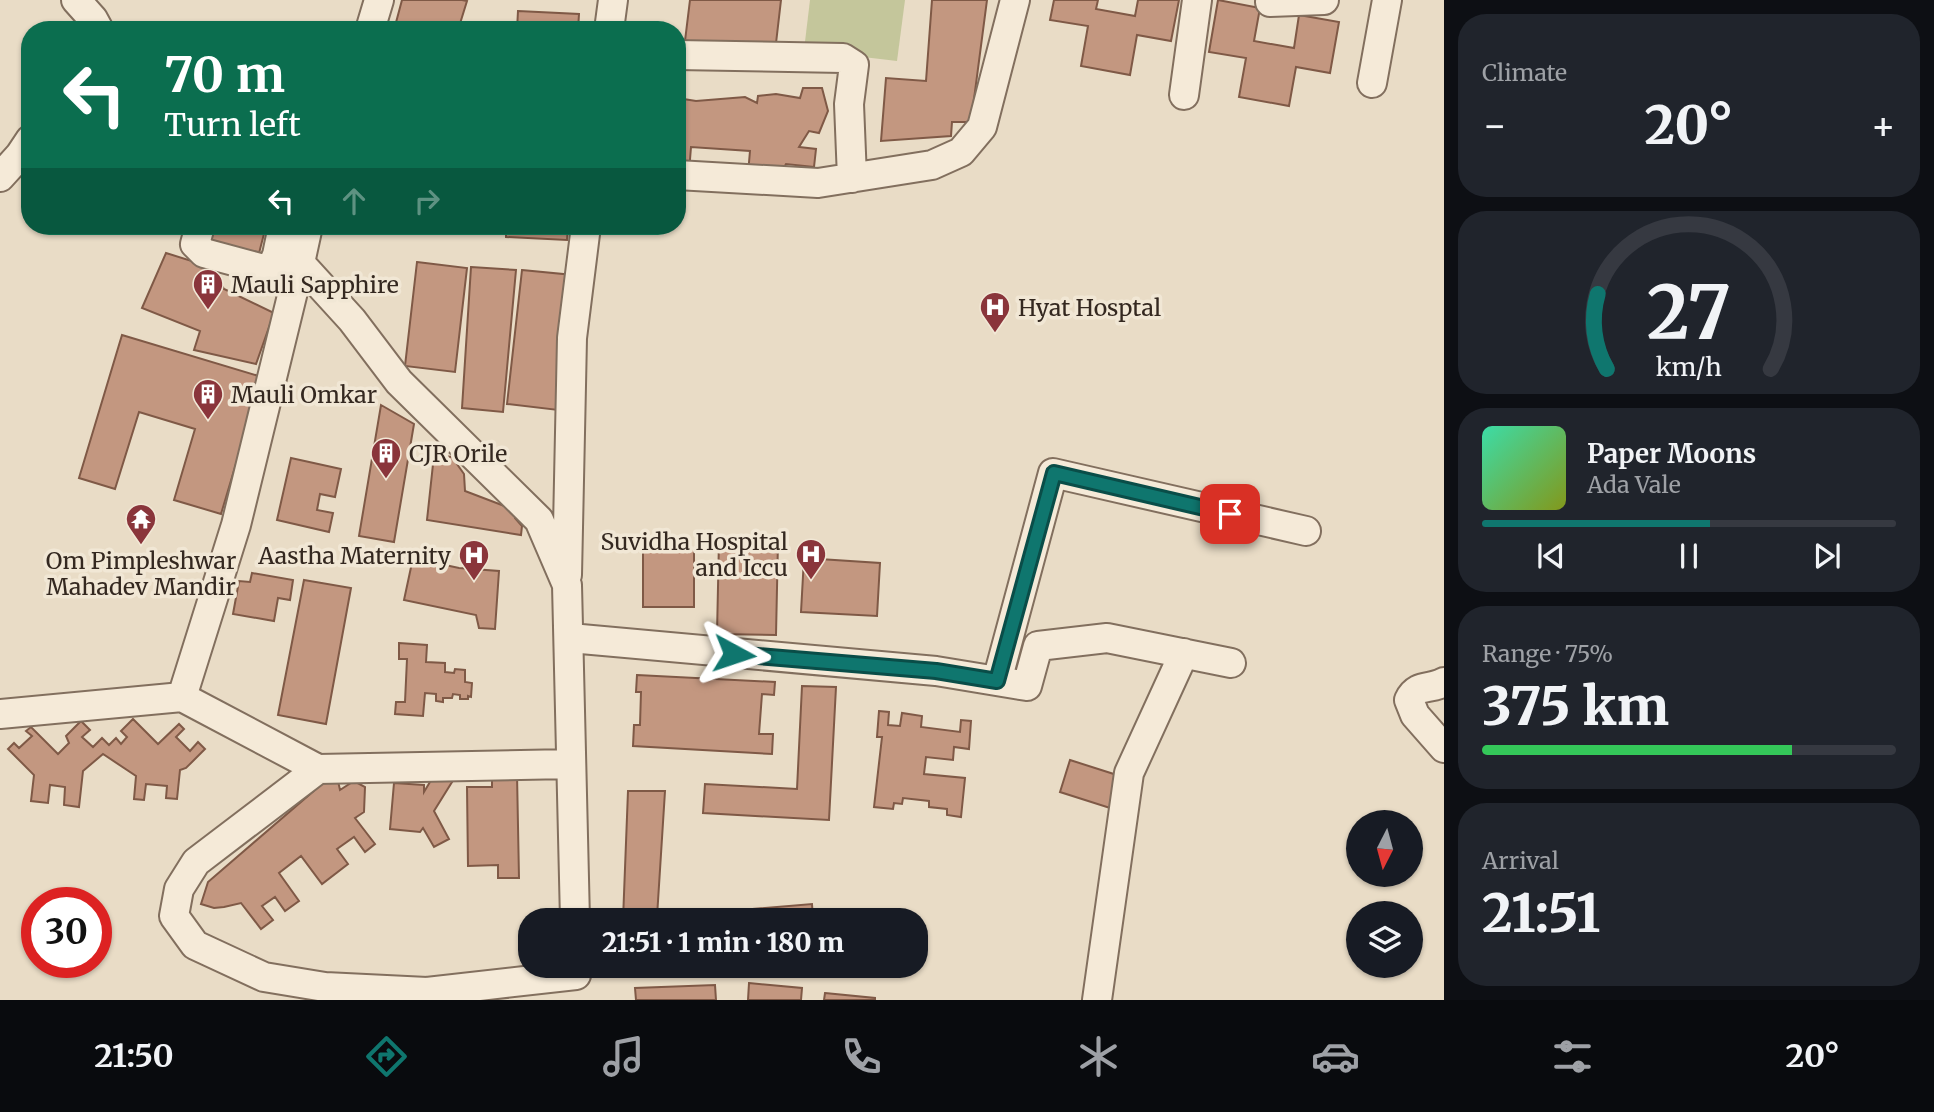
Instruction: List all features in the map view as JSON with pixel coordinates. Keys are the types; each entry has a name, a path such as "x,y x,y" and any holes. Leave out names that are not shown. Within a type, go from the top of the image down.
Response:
{"street":[{"path":"76,0 94,21"},
{"path":"373,21 379,0"},
{"path":"686,176 818,183 932,165 961,152 982,127 1015,0"},
{"path":"1185,96 1197,0"},
{"path":"1270,2 1324,0"},
{"path":"1371,83 1387,0"},
{"path":"686,55 843,58 854,65 849,104 852,178"},
{"path":"0,177 21,151"},
{"path":"198,235 195,244 204,253 289,271"},
{"path":"281,235 277,255 289,271 352,320 399,382 539,520 567,585"},
{"path":"182,697 236,525 289,271 304,235"},
{"path":"575,908 567,585 572,338 585,235"},
{"path":"997,681 1054,473 1306,531"},
{"path":"570,638 936,671 1027,686 1038,646 1107,638 1231,663"},
{"path":"1097,1000 1129,773 1184,653"},
{"path":"1444,682 1441,685 1423,686 1413,692 1409,700 1415,715 1444,748"},
{"path":"0,714 182,697 318,769 570,764"},
{"path":"318,769 196,862 179,889 174,916 195,945 264,977 325,987 427,992 577,980"}],"green space":[{"path":"810,0 905,0 897,61 804,50"}],"building":[{"path":"402,0 467,1 461,21 396,21"},
{"path":"690,0 781,0 775,52 686,41"},
{"path":"932,0 987,0 971,122 952,122 951,136 881,141 886,78 926,81"},
{"path":"1054,0 1098,0 1096,9 1135,16 1138,0 1179,0 1171,41 1137,35 1130,75 1081,66 1088,26 1050,20"},
{"path":"1218,0 1260,8 1254,41 1294,48 1299,15 1339,22 1330,73 1296,67 1289,106 1239,97 1246,58 1209,52"},
{"path":"518,11 579,14 579,21 517,21"},
{"path":"803,88 822,88 828,111 819,133 809,131 799,147 816,149 814,167 786,164 782,171 748,174 750,151 691,147 689,172 686,172 686,99 745,97 757,103 758,96 776,94 800,98"},
{"path":"211,235 264,235 257,261 209,245"},
{"path":"506,235 567,235 567,240"},
{"name":"Mauli Sapphire","path":"166,253 211,267 224,289 274,313 256,364 194,350 200,331 142,308"},
{"path":"417,262 467,268 455,372 405,366"},
{"path":"471,267 516,270 503,412 462,408"},
{"path":"522,270 573,275 558,410 507,404"},
{"name":"Mauli Omkar","path":"122,335 262,377 221,514 174,500 195,429 139,412 115,489 79,478"},
{"name":"CJR Orile","path":"381,405 414,424 394,542 359,536"},
{"path":"434,455 452,457 464,474 465,491 515,510 515,518 522,526 521,535 427,520"},
{"path":"291,458 341,469 335,497 320,494 317,510 333,513 329,532 277,520"},
{"path":"719,540 778,541 776,635 717,634"},
{"path":"643,549 694,549 694,607 643,607"},
{"path":"413,558 459,568 499,571 495,629 479,628 476,615 404,600"},
{"path":"804,558 880,563 877,616 801,612"},
{"path":"252,573 293,580 290,600 278,598 274,621 233,614 239,581 250,582"},
{"path":"304,580 351,588 326,724 278,715"},
{"path":"399,643 427,645 426,662 445,663 445,672 465,670 465,682 472,683 471,697 460,699 460,695 453,694 452,698 443,698 443,702 436,701 436,694 425,693 423,716 395,714 396,702 405,702 407,659 399,659"},
{"path":"637,675 775,682 774,695 762,694 759,734 773,734 772,754 633,746 634,725 640,725 641,692 636,692"},
{"path":"802,686 836,687 829,820 703,813 705,784 797,789"},
{"path":"879,711 889,712 888,725 900,726 902,713 922,716 921,727 960,732 961,720 971,721 969,749 954,747 953,760 926,757 924,774 965,778 961,817 947,815 947,809 929,807 929,801 903,798 902,804 894,803 893,809 874,807 882,737 877,737"},
{"path":"133,719 158,744 179,724 184,729 176,737 190,751 198,742 205,749 186,768 180,770 177,799 166,798 167,786 146,784 144,800 134,799 136,776 103,754 83,771 79,807 64,805 65,787 50,785 48,803 31,801 34,775 8,749 14,743 19,748 32,736 26,731 31,727 58,754 69,743 66,736 81,721 90,730 82,737 93,747 102,738 109,745 116,738 121,744 127,737 121,731"},
{"path":"1070,760 1120,776 1110,808 1060,792"},
{"path":"436,772 452,782 434,811 449,839 434,847 423,828 420,832 390,829 394,783 424,785 424,792"},
{"path":"492,774 517,774 519,878 498,878 498,865 468,866 467,787 492,787"},
{"path":"330,777 338,781 340,790 354,781 365,787 364,812 355,818 375,844 365,852 354,837 337,849 348,864 322,884 301,856 279,873 299,901 285,911 275,897 262,906 273,920 261,929 241,903 214,908 201,904 208,882"},
{"path":"628,791 665,791 658,908 623,908"},
{"path":"812,904 812,908 764,908"},
{"path":"749,983 802,988 801,1000 748,1000"},
{"path":"715,985 716,1000 636,1000 635,988"},
{"path":"825,993 875,998 875,1000 824,1000"}],"place":[{"name":"Mauli Sapphire","path":"208,311"},
{"name":"Hyat Hosptal","path":"995,334"},
{"name":"Mauli Omkar","path":"208,421"},
{"name":"CJR Orile","path":"386,480"},
{"name":"Om Pimpleshwar Mahadev Mandir","path":"141,546"},
{"name":"Suvidha Hospital and Iccu","path":"811,581"},
{"name":"Aastha Maternity","path":"474,582"}],"route":[{"path":"734,654 936,671 997,681 1054,473 1230,514"}]}
